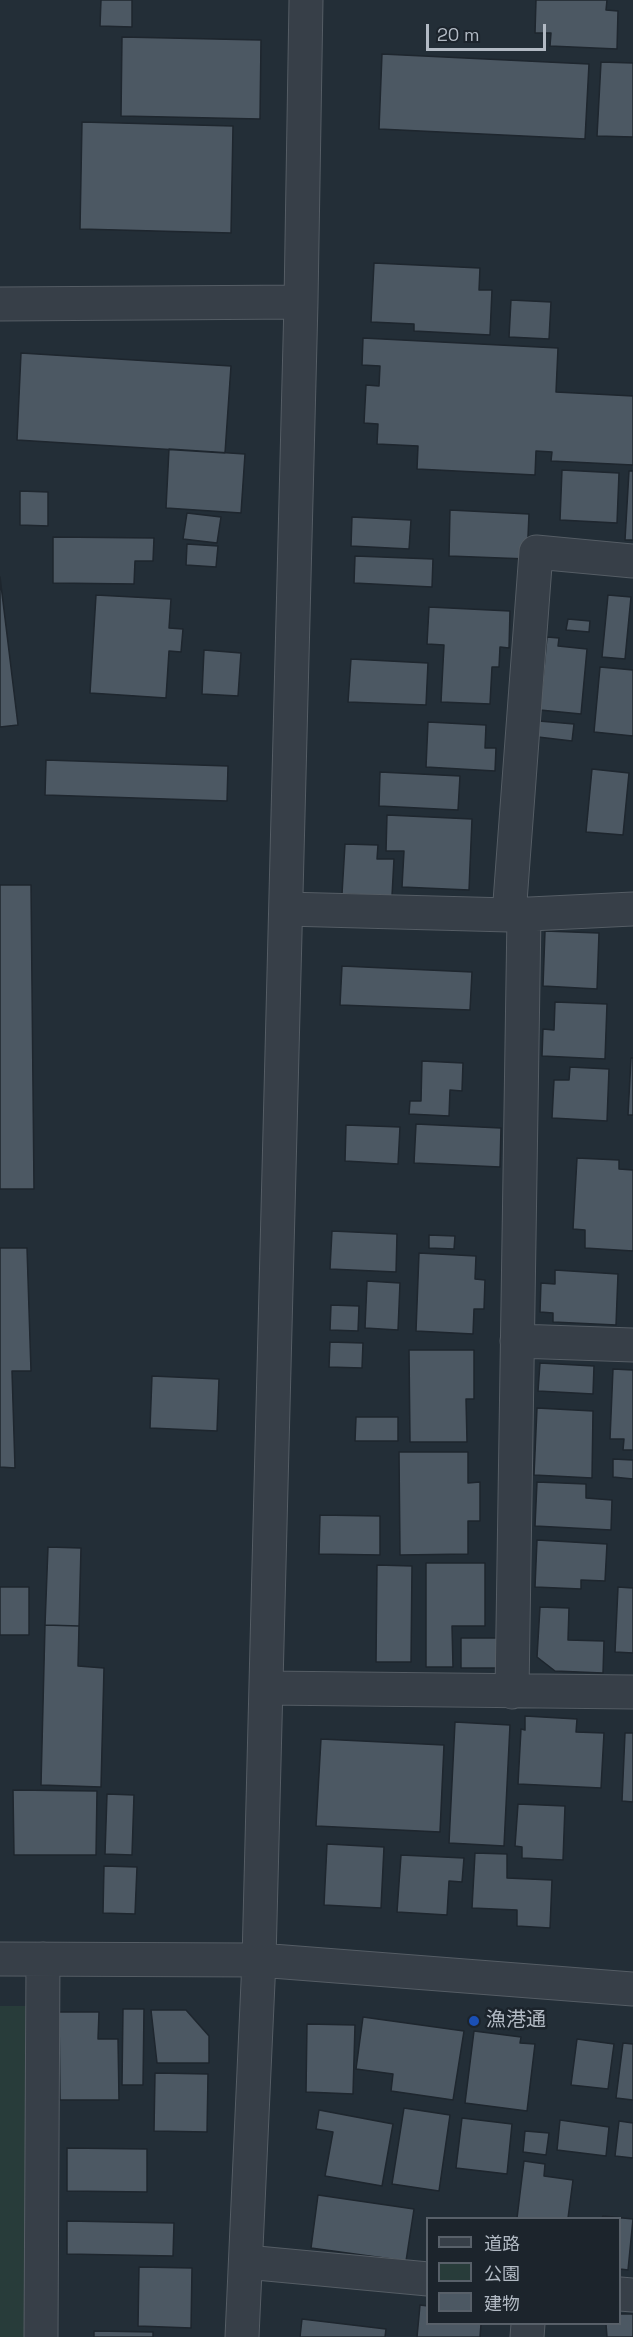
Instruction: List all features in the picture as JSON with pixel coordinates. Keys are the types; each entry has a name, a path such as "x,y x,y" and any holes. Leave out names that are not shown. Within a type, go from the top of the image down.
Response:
{"street":[{"path":"242,2337 259,1960 301,302 306,0"},
{"path":"0,304 301,302"},
{"path":"512,1692 518,1341 516,915 536,552 633,561"},
{"path":"286,909 516,915 633,909"},
{"path":"518,1341 633,1345"},
{"path":"266,1688 633,1692"},
{"path":"0,1959 259,1960 633,1989"},
{"path":"41,2337 43,1959"},
{"path":"246,2262 426,2279"}],"green space":[{"path":"0,2006 34,2006 32,2337 0,2337"}],"building":[{"path":"101,0 132,0 132,27 100,26"},
{"path":"536,0 607,0 606,10 618,11 617,49 550,46 551,33 535,33"},
{"path":"122,37 261,40 260,119 121,116"},
{"path":"382,54 589,64 585,139 379,129"},
{"path":"601,62 633,63 633,137 597,136"},
{"path":"82,122 233,126 231,233 80,229"},
{"path":"374,263 480,268 479,290 492,290 490,335 414,331 414,324 371,322"},
{"path":"511,300 551,302 549,339 509,337"},
{"path":"363,338 558,348 556,392 633,396 633,465 551,461 552,452 536,451 535,475 417,469 418,446 377,444 378,424 364,423 366,385 379,386 380,366 362,365"},
{"path":"21,353 231,366 225,453 17,440"},
{"path":"169,449 245,454 241,513 166,508"},
{"path":"562,470 619,473 617,523 560,520"},
{"path":"629,471 633,471 633,540 625,540"},
{"path":"20,491 48,492 48,526 20,525"},
{"path":"450,510 529,514 527,559 449,556"},
{"path":"187,513 221,517 217,543 183,539"},
{"path":"352,517 411,520 409,549 351,546"},
{"path":"53,537 154,538 153,561 135,561 134,584 53,583"},
{"path":"187,544 218,546 216,567 186,565"},
{"path":"355,556 433,559 432,587 354,583"},
{"path":"0,577 18,725 0,727"},
{"path":"96,595 171,599 169,628 183,629 181,652 169,651 166,698 90,693"},
{"path":"608,595 631,597 625,659 602,657"},
{"path":"429,607 510,611 509,648 500,647 499,667 492,667 490,704 441,702 444,645 427,644"},
{"path":"568,619 590,621 589,632 566,630"},
{"path":"547,637 559,638 558,646 587,649 581,714 540,710"},
{"path":"204,650 241,653 238,696 202,694"},
{"path":"351,659 428,663 426,705 348,702"},
{"path":"600,667 633,670 633,736 594,732"},
{"path":"539,721 574,724 572,741 538,737"},
{"path":"428,722 486,725 485,748 496,748 495,771 426,767"},
{"path":"46,760 228,766 227,801 45,795"},
{"path":"592,769 629,773 623,835 586,832"},
{"path":"380,772 460,776 458,810 379,806"},
{"path":"387,815 472,819 469,890 402,887 404,851 386,851"},
{"path":"345,844 378,845 377,859 394,859 392,896 342,894"},
{"path":"0,885 31,885 34,1189 0,1189"},
{"path":"545,931 599,933 597,989 543,986"},
{"path":"342,966 472,972 470,1010 340,1005"},
{"path":"555,1002 607,1004 605,1059 542,1056 543,1029 554,1030"},
{"path":"631,1058 633,1058 633,1115 628,1115"},
{"path":"422,1061 463,1063 462,1091 450,1090 449,1116 409,1114 410,1101 421,1101"},
{"path":"570,1067 609,1069 607,1121 552,1118 554,1080 569,1080"},
{"path":"416,1124 501,1128 500,1167 414,1163"},
{"path":"346,1125 400,1127 398,1164 345,1161"},
{"path":"577,1158 619,1160 619,1169 633,1170 633,1251 585,1248 585,1230 573,1229"},
{"path":"332,1231 397,1234 396,1272 330,1269"},
{"path":"429,1235 455,1236 454,1249 429,1248"},
{"path":"0,1248 27,1248 31,1371 12,1371 15,1468 0,1467"},
{"path":"419,1253 476,1256 475,1279 485,1280 484,1309 474,1309 473,1334 416,1331"},
{"path":"555,1270 618,1274 616,1325 553,1322 553,1313 540,1312 541,1283 555,1284"},
{"path":"367,1281 400,1283 398,1330 365,1328"},
{"path":"331,1305 359,1306 358,1331 330,1330"},
{"path":"330,1342 363,1343 362,1368 329,1367"},
{"path":"409,1350 474,1350 474,1399 466,1399 467,1442 410,1442"},
{"path":"540,1363 594,1366 593,1394 538,1391"},
{"path":"613,1369 633,1370 633,1450 623,1450 624,1439 610,1439"},
{"path":"152,1376 219,1379 217,1431 150,1428"},
{"path":"537,1408 593,1411 592,1478 534,1475"},
{"path":"356,1417 398,1417 398,1441 355,1441"},
{"path":"399,1452 468,1452 468,1483 480,1482 480,1521 468,1521 468,1554 400,1555"},
{"path":"613,1459 633,1460 633,1479 613,1477"},
{"path":"537,1482 586,1484 586,1498 612,1500 611,1530 535,1526"},
{"path":"320,1515 380,1516 380,1555 319,1554"},
{"path":"537,1540 607,1544 605,1581 581,1580 581,1589 535,1587"},
{"path":"48,1547 81,1548 79,1626 45,1625"},
{"path":"426,1563 485,1563 485,1626 452,1626 453,1667 426,1667"},
{"path":"377,1565 412,1566 411,1662 376,1662"},
{"path":"0,1587 29,1587 29,1635 0,1635"},
{"path":"618,1587 633,1588 633,1653 615,1652"},
{"path":"540,1607 569,1608 568,1640 604,1641 603,1673 555,1671 537,1657"},
{"path":"45,1625 79,1626 78,1666 104,1668 101,1787 41,1785"},
{"path":"461,1638 499,1638 498,1668 461,1668"},
{"path":"525,1716 577,1719 576,1732 604,1733 601,1788 518,1784 521,1729 525,1730"},
{"path":"455,1722 510,1725 504,1846 449,1843"},
{"path":"625,1733 633,1733 633,1802 622,1801"},
{"path":"321,1739 444,1745 440,1832 316,1826"},
{"path":"13,1790 97,1791 96,1855 14,1855"},
{"path":"107,1794 134,1795 132,1855 105,1854"},
{"path":"518,1804 565,1806 563,1860 522,1858 522,1847 515,1846"},
{"path":"327,1844 384,1847 381,1908 324,1905"},
{"path":"475,1853 507,1854 507,1878 552,1880 550,1928 517,1926 517,1910 472,1908"},
{"path":"401,1855 464,1858 462,1882 449,1881 447,1915 397,1912"},
{"path":"104,1866 137,1867 135,1914 103,1913"},
{"path":"123,2009 144,2009 143,2085 122,2085"},
{"path":"151,2010 186,2010 209,2036 209,2063 157,2063"},
{"path":"59,2012 99,2012 98,2039 118,2039 119,2100 60,2100"},
{"path":"363,2017 464,2031 453,2100 391,2091 393,2074 356,2069"},
{"path":"307,2024 355,2025 353,2094 306,2092"},
{"path":"474,2031 521,2037 520,2043 535,2044 527,2111 465,2103"},
{"path":"577,2039 614,2044 608,2089 571,2085"},
{"path":"623,2043 633,2044 633,2100 616,2098"},
{"path":"155,2073 208,2074 207,2132 154,2131"},
{"path":"404,2108 450,2115 439,2191 392,2184"},
{"path":"319,2110 393,2124 382,2186 325,2176 333,2132 316,2129"},
{"path":"462,2118 512,2124 507,2174 456,2168"},
{"path":"560,2120 609,2127 606,2156 557,2150"},
{"path":"619,2121 633,2123 633,2158 615,2156"},
{"path":"525,2131 549,2133 546,2155 523,2152"},
{"path":"67,2148 147,2149 147,2192 67,2191"},
{"path":"524,2161 545,2164 544,2176 573,2180 568,2217 517,2217"},
{"path":"318,2195 414,2209 406,2261 311,2248"},
{"path":"621,2218 633,2219 628,2270 621,2269"},
{"path":"67,2221 174,2223 173,2256 67,2254"},
{"path":"139,2267 192,2268 191,2328 138,2326"},
{"path":"420,2305 426,2306 426,2325 481,2325 480,2337 417,2337"},
{"path":"621,2314 633,2314 633,2337 607,2337 606,2325 621,2325"},
{"path":"302,2319 386,2329 385,2337 300,2337"},
{"path":"94,2331 153,2332 153,2337 94,2337"}],"place":[{"name":"漁港通","path":"474,2021"}]}
